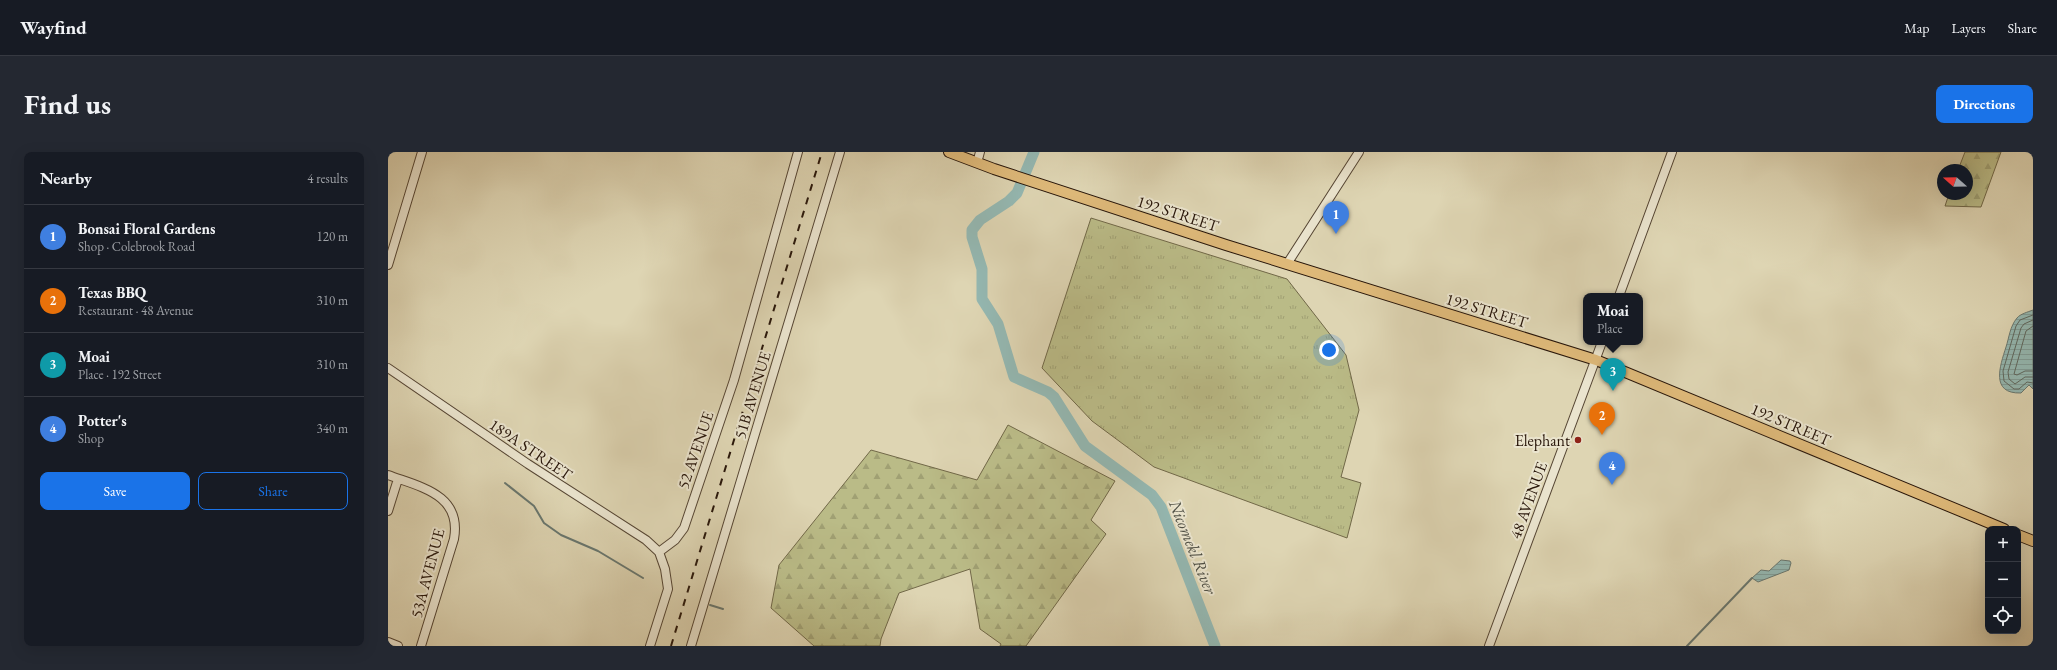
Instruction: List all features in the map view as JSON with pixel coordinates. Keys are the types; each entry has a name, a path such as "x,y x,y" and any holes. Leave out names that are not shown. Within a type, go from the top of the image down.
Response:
{"main road":[{"name":"192 STREET","path":"949,152 994,169 1287,264 1596,360 1997,526"},
{"path":"2021,536 2033,541"}],"street":[{"path":"388,265 422,152"},
{"name":"52 AVENUE","path":"659,552 675,540 684,528 734,380 771,253 798,152"},
{"name":"51B AVENUE","path":"691,646 840,152"},
{"path":"977,163 980,152"},
{"path":"1287,264 1359,152"},
{"path":"1620,293 1672,152"},
{"name":"48 AVENUE","path":"1490,646 1601,345"},
{"name":"189A STREET","path":"388,368 534,468 646,540 659,552"},
{"path":"388,475 398,478 388,511"},
{"name":"53A AVENUE","path":"398,478 433,491 443,499 449,507 454,522 454,539 421,646"},
{"path":"650,646 668,589 665,569 659,552"},
{"path":"388,642 398,646"}],"green space":[{"path":"1965,152 2001,152 1981,207 1945,206 1947,200 1973,200 1973,164 1960,164"},
{"path":"1091,218 1287,279 1346,355 1359,410 1341,477 1361,483 1347,538 1154,467 1092,421 1042,368"},
{"path":"1008,425 1115,481 1091,520 1106,534 1026,646 1000,646 1001,644 980,629 970,569 899,593 881,639 880,646 814,646 771,608 779,565 871,450 977,480"}],"water":[{"path":"2033,310 2033,389 2029,385 2021,393 2011,392 2005,389 2001,384 2001,362 2015,321 2020,315"},
{"path":"1781,560 1790,561 1791,563 1789,570 1758,582 1752,578 1761,570 1769,571"}],"waterway":[{"name":"Nicomekl River","path":"1034,152 1017,193 1009,201 980,220 972,230 972,237 982,269 982,299 998,324 1014,377 1048,392 1054,397 1085,446 1152,495 1161,507 1215,646"},
{"path":"505,483 534,506 544,523 561,535 598,551 643,578"},
{"path":"1687,646 1752,578"},
{"path":"710,605 723,609"}],"railway":[{"path":"671,646 822,152"}],"place":[{"name":"Bonsai Floral Gardens","path":"1336,234"},
{"name":"Moai","path":"1613,391"},
{"name":"Texas BBQ","path":"1602,435"},
{"name":"Elephant","path":"1578,440"},
{"name":"Potter's","path":"1612,485"}]}
